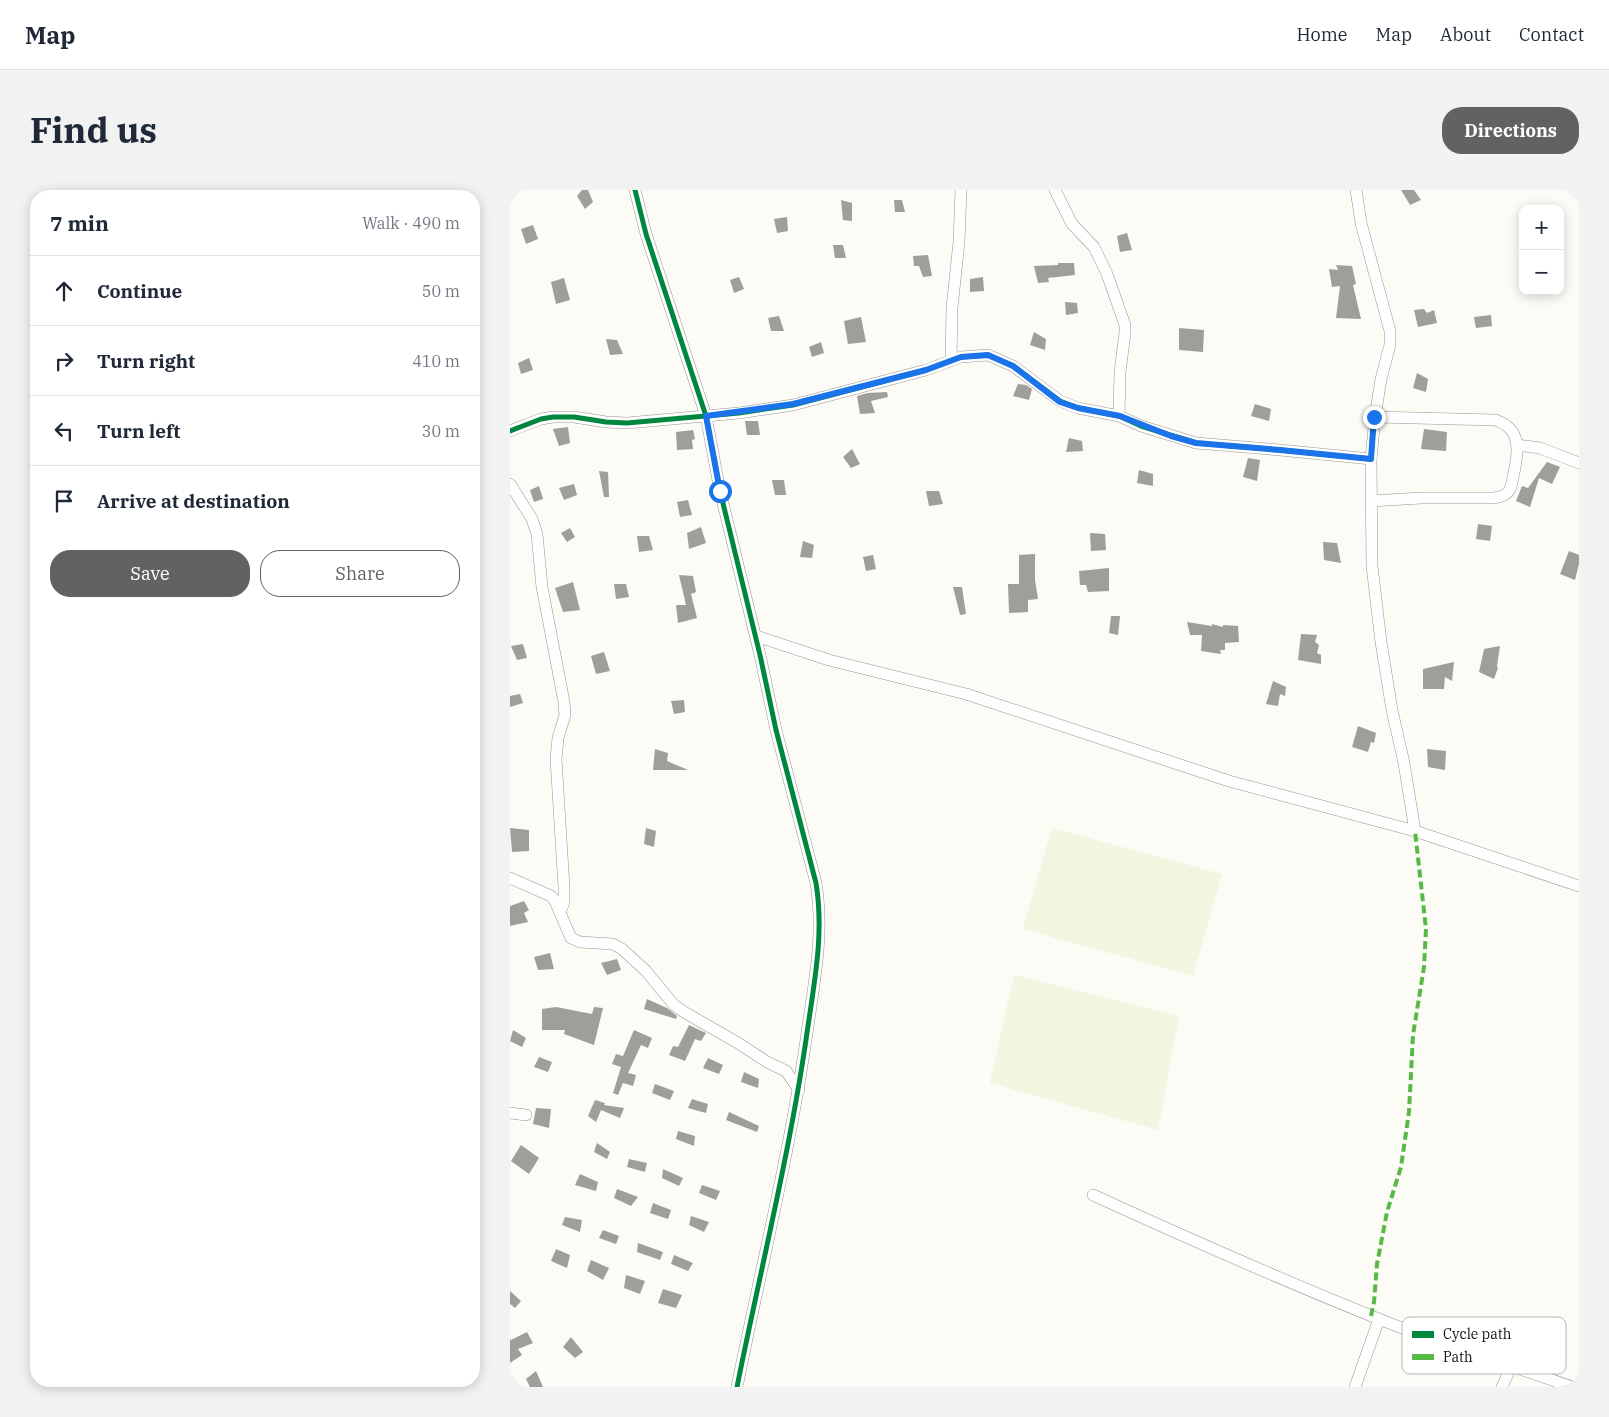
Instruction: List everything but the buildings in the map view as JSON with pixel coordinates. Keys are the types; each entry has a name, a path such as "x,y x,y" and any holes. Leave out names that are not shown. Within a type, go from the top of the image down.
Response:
{"street":[{"path":"635,190 646,234 706,416 720,491 756,636 776,730 816,883 820,907 820,943 799,1090 754,1298 737,1387"},
{"path":"951,360 952,308 959,242 961,190"},
{"path":"1055,190 1072,224 1094,247 1108,274 1124,325 1125,333 1120,372 1120,416"},
{"path":"1356,190 1361,223 1390,331 1390,345 1374,417 1371,459 1372,566 1381,642 1392,710 1404,763 1415,831"},
{"path":"510,431 540,419 553,417 574,417 627,423 706,416 793,404 926,370 961,357 988,355 1013,366 1060,402 1078,408 1120,416 1149,428 1196,443 1371,459"},
{"path":"1371,501 1421,498 1494,498 1503,496 1508,493 1510,488 1518,445 1507,426 1496,420 1374,417"},
{"path":"1518,445 1540,448 1579,464"},
{"path":"510,484 532,519 537,534 542,587 564,702 565,715 558,738 556,759 564,887 564,902 560,913"},
{"path":"756,636 829,660 966,694 1229,781 1415,831 1579,886"},
{"path":"510,878 550,896 571,938 580,942 605,943 622,948 646,971 674,1005 767,1062 786,1071 799,1090"},
{"path":"510,1113 526,1115"},
{"path":"1092,1196 1252,1267 1402,1328"},
{"path":"1355,1387 1379,1319"},
{"path":"1502,1387 1508,1374"},
{"path":"1537,1374 1572,1387"}],"green space":[{"path":"1052,828 1222,874 1193,976 1023,929"},
{"path":"1014,975 1179,1016 1158,1130 990,1083"}],"marked path":[{"path":"1371,1316 1377,1264 1387,1212 1401,1167 1409,1112 1413,1035 1424,967 1426,929 1415,831"}],"cycle path":[{"path":"635,190 646,234 706,416 720,491 760,655 776,730 816,883 818,901 818,955 801,1072 737,1387"},
{"path":"510,431 541,419 553,417 574,417 627,423 739,413 793,405 926,370 961,357 988,355 1013,366 1060,401 1078,408 1119,416 1141,426 1196,443 1371,459"}],"route":[{"path":"720,491 706,416 740,413 793,404 926,370 961,357 988,355 1013,366 1060,402 1078,408 1120,416 1141,426 1196,443 1371,459 1374,417"}]}
